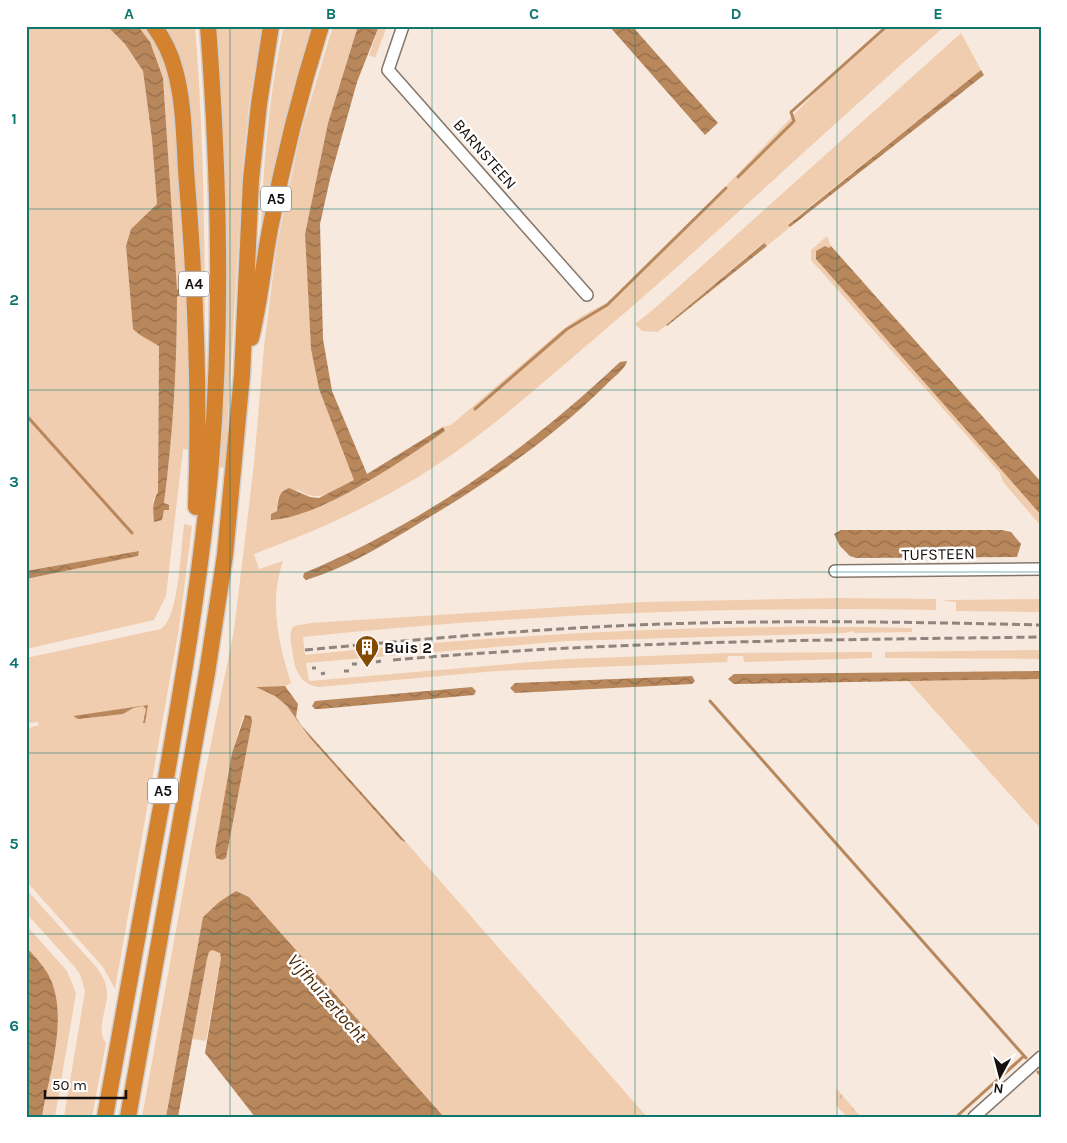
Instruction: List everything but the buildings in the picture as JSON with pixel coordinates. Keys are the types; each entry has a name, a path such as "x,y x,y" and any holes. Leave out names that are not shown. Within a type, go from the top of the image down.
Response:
{"highway":[{"name":"A4","path":"154,26 164,40 175,70 180,97 198,357 200,417 196,510 201,549"},
{"name":"A5","path":"105,1117 184,673 211,461 219,287 218,201 208,26"},
{"name":"A5","path":"128,1117 214,629 225,555 242,374 251,180 259,104 271,26"},
{"name":"A5","path":"242,374 258,310 279,183 307,72 321,26"}],"street":[{"name":"BARNSTEEN","path":"403,26 388,70 587,295"},
{"name":"TUFSTEEN","path":"835,570 1041,569"},
{"path":"974,1117 1041,1057"}],"green space":[{"path":"26,26 107,26 125,44 143,71 152,139 157,204 131,229 126,247 133,328 140,335 159,345 158,492 153,500 154,522 164,510 169,510 169,505 164,504 174,401 177,297 181,293 177,289 163,78 138,26 149,26 172,71 190,293 192,450 183,449 166,596 154,620 26,649 26,579 138,556 139,551 26,571"},
{"path":"158,26 195,26 203,193 205,360 184,96"},
{"path":"217,26 262,26 249,104 243,164 225,468 219,467 224,356 225,192"},
{"path":"284,26 318,26 260,253 264,168 270,111"},
{"path":"333,26 358,26 328,123 305,234 311,349 319,389 355,480 333,492 320,496 306,494 298,490 278,497 276,514 315,507 365,484 445,431 443,427 451,425 562,330 582,316 612,300 705,208 830,77 885,26 945,26 650,291 539,387 486,429 443,461 392,492 310,532 254,554 259,569 283,561 279,576 276,607 279,637 291,683 285,686 257,687 275,696 287,706 310,738 401,840 406,842 647,1117 444,1117 249,897 236,891 219,902 203,917 166,1117 142,1117 200,798 234,630 254,464 264,346 277,244 301,132","holes":["243,717 252,719 239,785 215,850 232,753"]},
{"path":"379,26 387,26 375,58 369,55"},
{"path":"961,33 981,70 788,224 790,227 767,246 763,243 658,332 642,331 635,324 655,308"},
{"path":"827,236 831,246 829,248 1041,515 1041,526 1003,482 1000,473 811,260 811,250"},
{"path":"184,524 192,526 179,628 115,989 103,967 26,881 26,729 39,725 38,722 26,723 26,658 161,629 172,611 178,581"},
{"path":"837,598 936,599 936,610 777,609 619,614 461,623 303,637 305,655 457,641 608,632 760,627 912,628 912,632 854,633 853,631 845,633 567,641 306,663 309,681 568,659 729,653 872,652 872,658 744,662 743,656 728,656 727,662 496,671 319,687 306,683 298,674 290,637 294,626 311,623 643,602"},
{"path":"1041,599 1041,612 956,611 956,602 945,601 945,600"},
{"path":"1041,650 1041,659 885,658 885,652"},
{"path":"1041,679 1041,829 908,681"},
{"path":"26,889 97,968 106,985 107,997 102,1033 106,1043 92,1117 64,1117 85,991 80,974 26,913"},
{"path":"26,925 67,971 76,993 55,1117 42,1117 57,1030 55,996 46,971 26,947"},
{"path":"212,950 221,953 221,958 206,1041 192,1039 207,959 209,952"},
{"path":"836,1088 861,1117 847,1117 836,1105"}],"water":[{"path":"107,26 138,26 150,42 163,78 177,289 181,291 181,294 177,297 174,400 164,503 169,505 169,510 164,510 162,520 154,522 153,510 158,492 159,346 133,329 126,246 131,229 157,204 152,139 143,71 125,44"},
{"path":"358,26 379,26 357,82 330,179 320,224 323,339 332,391 367,474 443,427 445,431 361,486 314,509 291,517 271,520 271,514 277,511 279,497 289,488 310,497 319,498 354,480 319,389 311,349 305,234 328,123"},
{"path":"609,26 632,26 718,123 705,135"},
{"path":"981,70 984,75 790,227 788,225"},
{"path":"764,243 767,246 666,325"},
{"path":"825,246 829,248 831,246 1041,482 1041,515 816,259 816,251"},
{"path":"627,361 618,374 562,425 492,477 364,556 321,575 306,580 303,577 304,573 390,532 471,482 510,455 548,425 620,362"},
{"path":"841,530 1002,530 1011,532 1021,544 1017,557 856,558 850,556 840,546 834,534"},
{"path":"139,551 138,556 26,579 26,571"},
{"path":"1041,671 1041,679 734,684 728,679 734,674"},
{"path":"692,676 695,681 692,684 515,693 510,688 515,683"},
{"path":"285,686 298,704 296,717 301,725 406,842 401,840 310,738 287,706 275,696 256,687"},
{"path":"472,687 476,691 474,695 320,709 315,709 312,706 315,701"},
{"path":"148,705 145,723 143,723 146,709 143,706 133,708 123,714 78,719 73,716"},
{"path":"245,715 251,716 252,722 226,858 222,860 216,858 215,850 232,753"},
{"name":"Vijfhuizertocht","path":"236,891 249,897 444,1117 255,1117 205,1053 221,958 220,953 212,950 209,952 207,959 178,1117 166,1117 203,917 219,902"},
{"path":"26,947 48,974 54,990 57,1007 56,1044 42,1117 26,1117"}],"waterway":[{"path":"738,177 794,121 791,112 887,26"},
{"path":"475,409 567,329 607,305 726,188"},
{"path":"26,415 132,533"},
{"path":"710,701 1026,1058"},
{"path":"956,1117 1024,1056"},
{"path":"1038,1072 1041,1075"}],"railway":[{"path":"305,650 528,631 663,624 852,622 1041,625"},
{"path":"393,660 554,649 716,642 1041,637"},
{"path":"376,662 381,661"},
{"path":"352,664 357,664"},
{"path":"344,671 349,671"},
{"path":"321,674 325,673"}],"place":[{"name":"Buis 2","path":"367,668"}]}
